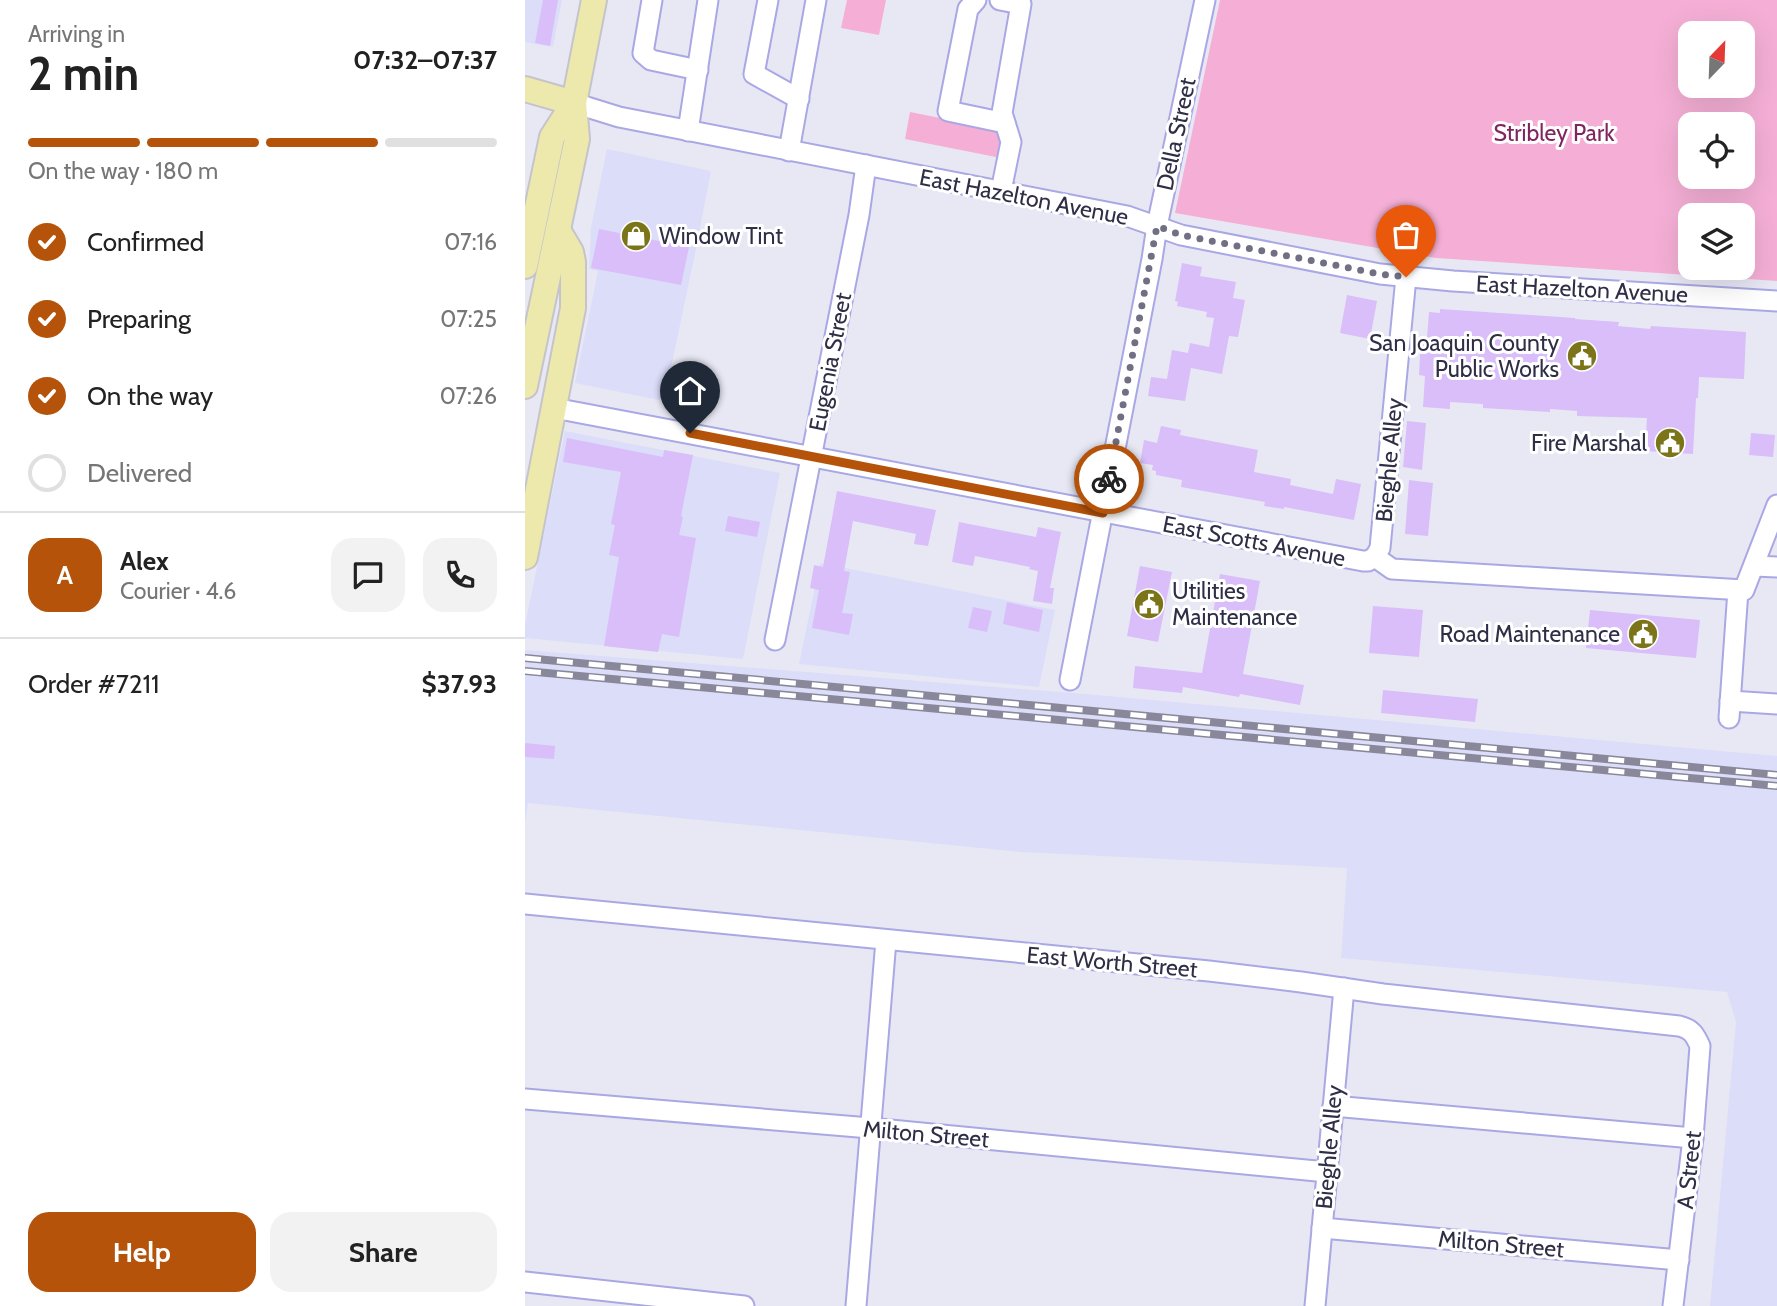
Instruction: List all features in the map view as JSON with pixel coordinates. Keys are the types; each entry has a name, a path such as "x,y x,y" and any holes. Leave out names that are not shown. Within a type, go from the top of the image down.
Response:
{"main road":[{"path":"525,386 577,139 574,103 594,0"},
{"name":"East Hazelton Avenue","path":"525,89 574,103"},
{"path":"525,267 530,231 552,137 574,103"},
{"path":"525,557 573,308 573,262 571,252 558,230"}],"street":[{"path":"652,0 643,53 651,60 698,70"},
{"path":"688,131 709,0"},
{"path":"768,0 754,74 799,99"},
{"path":"789,150 816,0"},
{"path":"976,0 968,9 948,111 1005,123"},
{"path":"1000,0 1021,4 1002,113 1011,142 1001,191"},
{"name":"Della Street","path":"1070,680 1157,226 1205,0"},
{"name":"East Hazelton Avenue","path":"574,103 619,117 1127,216 1181,235 1380,274 1777,301"},
{"name":"Eugenia Street","path":"775,640 859,215 866,165"},
{"name":"Bieghle Alley","path":"1375,557 1380,548 1406,277"},
{"name":"East Scotts Avenue","path":"554,408 1363,561 1375,557"},
{"path":"1375,557 1392,569 1744,590 1777,505"},
{"path":"1754,566 1777,567"},
{"path":"1738,590 1729,710 1777,704"},
{"name":"East Worth Street","path":"525,904 1209,971 1396,996 1679,1026 1689,1029 1695,1035"},
{"path":"856,1306 886,940"},
{"name":"Bieghle Alley","path":"1315,1306 1344,988"},
{"name":"A Street","path":"1673,1306 1693,1138 1700,1046 1695,1035"},
{"name":"Milton Street","path":"525,1099 870,1128 1327,1172"},
{"path":"1333,1106 1693,1138"},
{"name":"Milton Street","path":"1322,1228 1679,1261"},
{"path":"525,1282 744,1306"}],"shaded area":[{"path":"525,0 562,0 553,47 525,42"},
{"path":"607,149 711,171 664,401 575,383 598,271 589,269 591,228"},
{"path":"565,431 780,473 743,659 525,638 525,625"},
{"path":"820,563 1055,610 1039,687 799,664"},
{"path":"525,650 1085,694 1777,756 1777,1306 1710,1306 1736,1022 1727,992 1341,958 1347,868 1021,852 528,803 525,822"}],"green space":[{"path":"847,0 886,0 879,35 841,28"},
{"name":"Stribley Park","path":"1220,0 1777,0 1777,281 1755,280 1755,203 1678,203 1678,274 1436,258 1175,213"},
{"path":"910,112 1006,131 1001,158 905,139"}],"building":[{"path":"543,0 558,0 550,46 535,43"},
{"path":"599,229 689,247 681,285 591,268"},
{"path":"1182,263 1202,267 1200,276 1236,282 1233,298 1245,300 1238,337 1229,336 1222,374 1191,368 1185,401 1148,396 1151,377 1167,379 1172,350 1188,353 1190,343 1209,347 1214,318 1206,317 1207,312 1177,306 1178,302 1175,301"},
{"path":"1347,295 1377,301 1370,339 1340,333"},
{"name":"San Joaquin County Public Works","path":"1440,309 1619,322 1618,326 1650,329 1651,326 1746,332 1744,379 1699,377 1693,454 1645,451 1647,418 1577,416 1577,411 1483,408 1483,404 1450,402 1450,409 1423,407 1425,376 1419,375 1421,337 1427,337 1429,312 1440,313"},
{"path":"1407,421 1426,423 1422,470 1403,467"},
{"path":"1161,426 1181,430 1180,435 1258,450 1254,472 1291,479 1290,485 1333,494 1336,479 1361,484 1354,520 1264,506 1265,502 1181,487 1182,480 1156,475 1156,471 1152,470 1153,465 1140,463 1144,440 1157,443"},
{"path":"1751,433 1775,435 1773,457 1749,455"},
{"path":"567,438 663,457 664,450 693,455 679,535 696,538 679,637 662,634 658,652 604,646 619,557 609,555 615,525 611,524 621,472 563,462"},
{"path":"1409,480 1433,483 1428,536 1405,534"},
{"path":"837,491 936,510 928,546 914,544 916,534 853,521 844,571 850,572 842,613 853,614 849,635 812,628 819,590 810,588 814,565 823,567"},
{"path":"728,516 760,522 757,537 725,531"},
{"path":"959,522 1036,537 1038,527 1061,532 1050,588 1054,588 1052,604 1033,601 1038,571 1029,569 1030,567 975,556 973,566 952,562"},
{"name":"Utilities Maintenance","path":"1140,566 1172,572 1158,642 1127,636"},
{"path":"1220,574 1260,581 1243,674 1304,685 1300,705 1183,687 1182,693 1133,688 1135,666 1202,673"},
{"path":"1007,602 1043,610 1039,632 1003,624"},
{"path":"1373,606 1423,610 1419,657 1369,653"},
{"path":"973,607 992,611 987,632 968,628"},
{"name":"Road Maintenance","path":"1590,610 1700,620 1696,658 1586,648"},
{"path":"1383,690 1478,699 1475,722 1381,713"},
{"path":"525,743 555,746 554,759 525,757"}],"railway":[{"path":"525,658 1777,775"},
{"path":"525,671 1777,786"}],"way so far":[{"path":"1109,479 1157,226 1181,235 1406,277"}],"place":[{"name":"Window Tint","path":"636,236"},
{"name":"San Joaquin County Public Works","path":"1582,356"},
{"name":"Fire Marshal","path":"1670,443"},
{"name":"Utilities Maintenance","path":"1149,604"},
{"name":"Road Maintenance","path":"1643,634"}],"route":[{"path":"690,433 1103,513 1109,479"}]}
